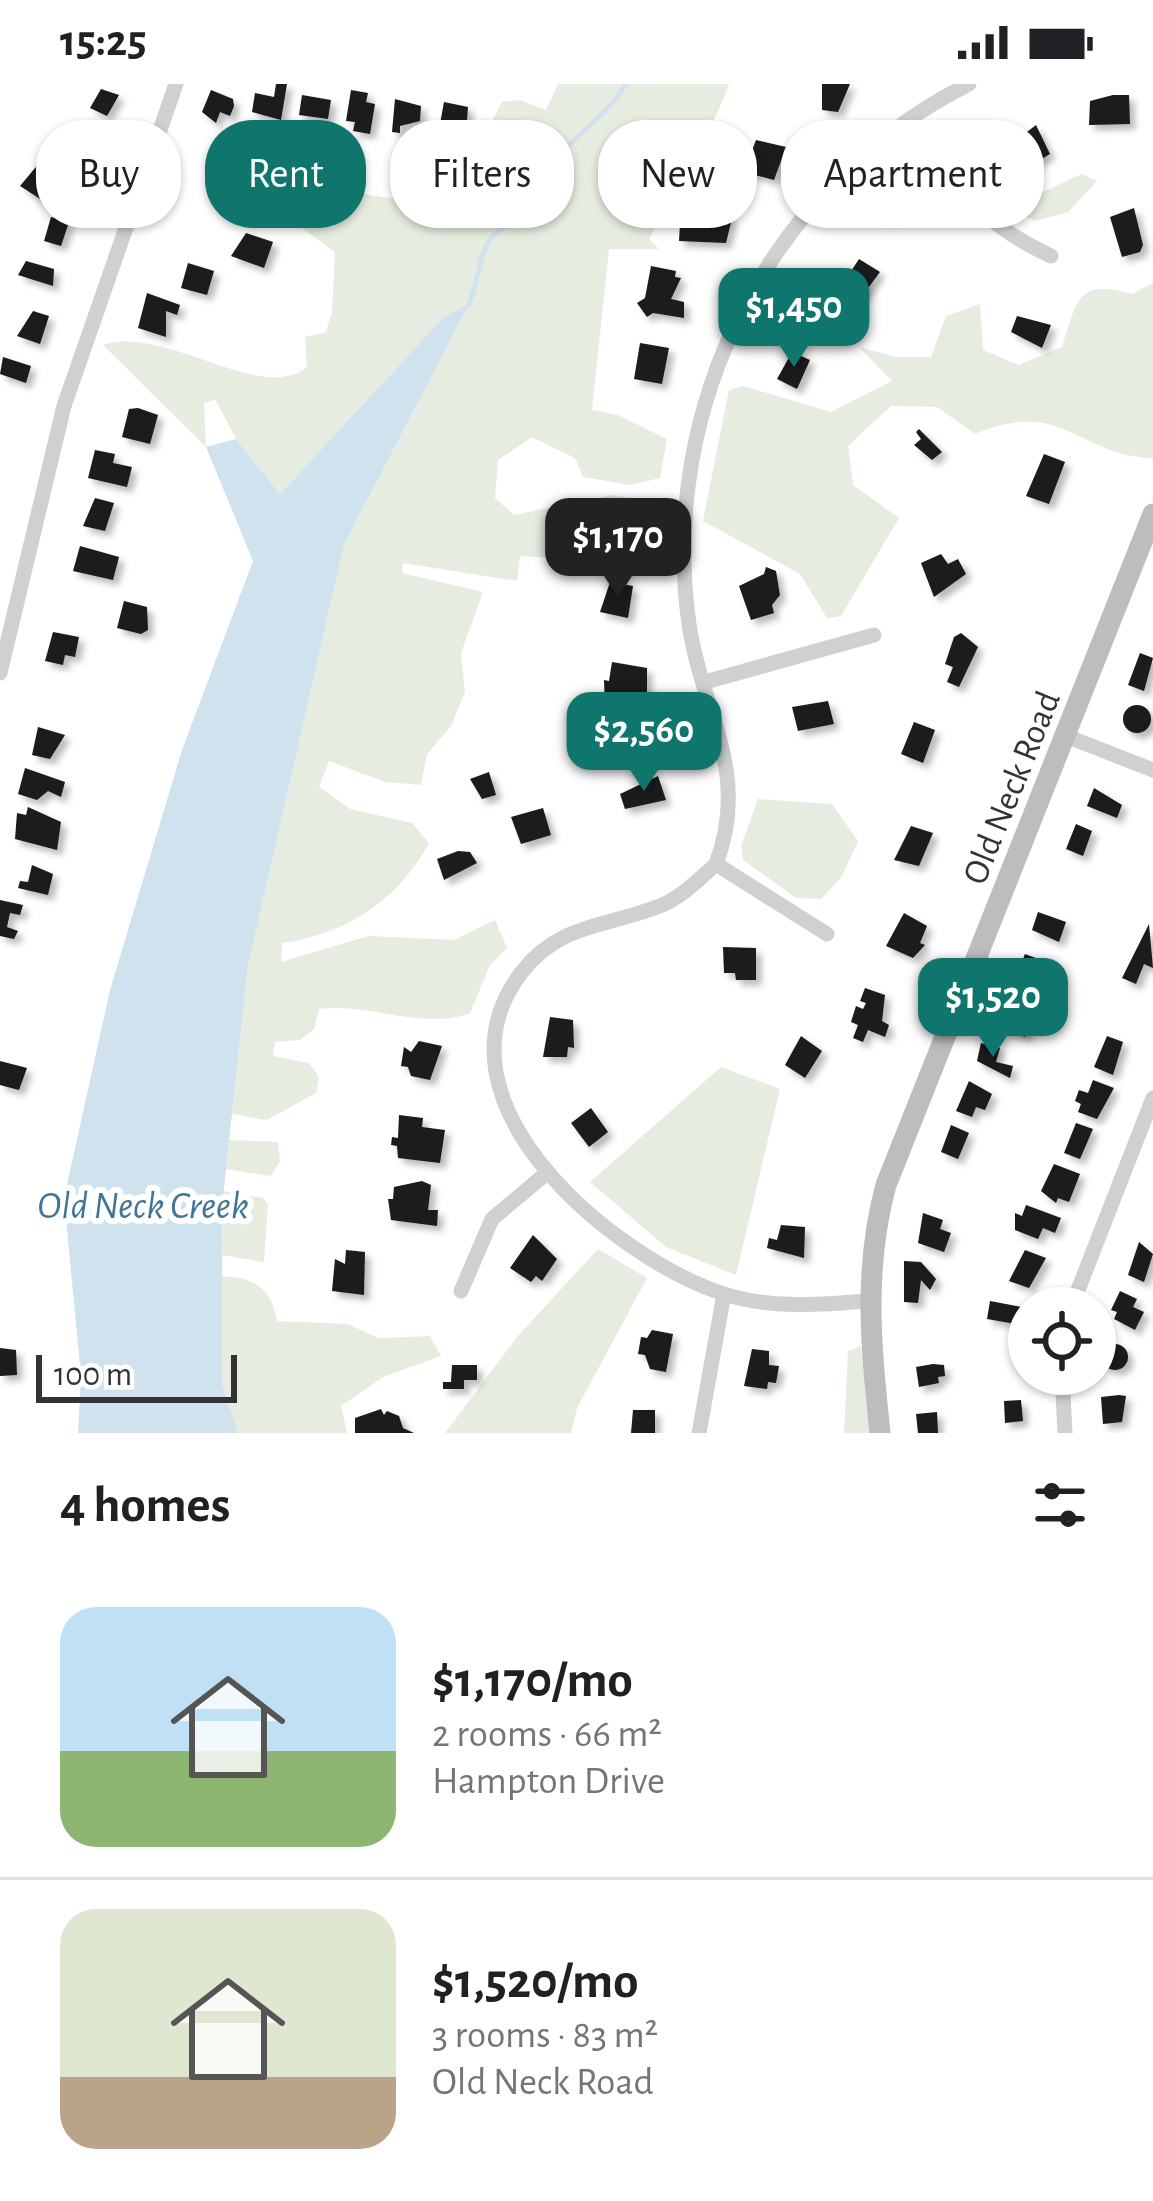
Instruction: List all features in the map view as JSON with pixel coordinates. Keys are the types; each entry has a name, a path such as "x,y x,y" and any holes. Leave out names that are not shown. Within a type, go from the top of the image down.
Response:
{"street":[{"path":"0,673 64,406 176,84"},
{"path":"913,120 969,84"},
{"path":"793,228 729,332 700,420 686,515 684,576 690,631 732,793 716,864 656,908 607,918 560,936 530,962 506,998 495,1049 498,1084 548,1172 625,1247 724,1294 793,1304 867,1301"},
{"path":"1001,228 1052,256"},
{"name":"Old Neck Road","path":"880,1433 867,1301 873,1233 898,1153 1153,514"},
{"path":"705,682 874,634"},
{"path":"1066,736 1153,770"},
{"path":"716,864 826,934"},
{"path":"1079,1287 1153,1098"},
{"path":"460,1291 492,1219 548,1172"},
{"path":"699,1433 724,1294"},
{"path":"1063,1395 1065,1433"}],"shaded area":[{"path":"558,84 729,84 714,120 598,120 598,228 655,228 649,239 659,249 609,249 592,410 618,415 667,439 660,478 630,485 583,477 575,458 532,437 498,460 495,498 514,515 612,495 656,502 661,529 644,570 615,562 520,556 517,581 403,563 402,573 483,592 461,653 465,692 451,726 427,754 421,785 385,782 329,761 319,787 350,809 412,823 429,843 386,897 328,932 282,943 281,962 368,936 454,940 495,920 507,948 490,965 470,1013 434,1019 319,1009 314,1029 300,1040 275,1042 273,1056 309,1063 319,1077 316,1093 267,1120 232,1114 248,966 344,545 468,306 442,319 280,494 236,439 215,399 204,404 206,447 103,345 128,341 155,345 264,377 287,376 307,367 305,337 326,332 332,312 335,252 302,228 366,228 366,194 390,198 390,228 574,228 574,120 493,120 502,102 520,100 546,110"},
{"path":"1082,174 1097,181 1068,212 1044,219 1044,191"},
{"path":"1153,283 1153,458 1127,455 1050,424 1005,424 975,434 937,407 891,406 848,446 853,485 899,518 841,616 827,618 800,574 703,521 729,390 743,386 831,412 892,381 859,347 896,357 931,357 946,316 980,304 983,350 1019,365 1062,347 1077,305 1090,291 1132,294"},
{"path":"758,799 832,804 858,841 841,878 821,899 796,898 743,860 741,846"},
{"path":"721,1067 780,1089 736,1275 666,1247 590,1182"},
{"path":"229,1140 278,1142 280,1161 271,1176 226,1169"},
{"path":"223,1191 263,1198 268,1204 264,1262 222,1255"},
{"path":"598,1249 647,1278 577,1408 571,1433 445,1433 517,1337"},
{"path":"222,1276 260,1286 271,1300 277,1321 348,1324 378,1338 430,1336 441,1356 383,1377 341,1406 347,1433 237,1433 222,1385"},
{"path":"861,1346 871,1433 844,1433 848,1351"}],"water":[{"name":"Old Neck Creek","path":"469,304 344,545 248,966 222,1206 222,1385 238,1433 78,1433 81,1376 64,1198 110,990 182,750 253,561 206,447 236,439 280,494 442,319"}],"building":[{"path":"276,84 287,84 281,120 252,112 255,93 274,97"},
{"path":"822,84 850,84 838,112 822,110"},
{"path":"101,89 119,95 107,116 90,108"},
{"path":"211,90 233,99 230,116 220,112 212,120 202,112"},
{"path":"351,90 368,93 366,102 375,104 370,134 366,133 366,120 346,120"},
{"path":"302,95 331,100 328,119 299,115"},
{"path":"1129,95 1130,124 1089,125 1090,101"},
{"path":"395,99 421,106 420,120 393,120"},
{"path":"444,102 468,107 467,120 441,120"},
{"path":"757,140 781,146 774,180 757,175"},
{"path":"36,167 36,196 20,186"},
{"path":"1134,208 1143,245 1140,252 1122,257 1110,217"},
{"path":"48,228 67,228 61,246 44,241"},
{"path":"680,228 730,228 726,243 679,241"},
{"path":"246,233 273,242 264,268 231,256"},
{"path":"859,259 880,272 854,307 842,299 850,286 844,282"},
{"path":"26,261 54,269 53,286 18,275"},
{"path":"188,263 214,271 207,295 181,288"},
{"path":"651,266 676,271 675,277 681,278 671,299 684,302 684,318 653,313 647,317 637,303 645,298"},
{"path":"147,293 180,305 177,315 166,311 166,337 138,328"},
{"path":"33,311 49,316 40,344 17,336"},
{"path":"1017,316 1051,325 1042,348 1011,332"},
{"path":"640,343 669,348 662,384 634,379"},
{"path":"792,352 810,360 797,389 777,379"},
{"path":"3,357 31,366 26,383 0,374"},
{"path":"129,409 158,415 150,444 122,437"},
{"path":"919,429 942,452 932,460 914,445 921,439"},
{"path":"95,450 115,454 113,463 132,467 127,487 88,478"},
{"path":"1044,454 1065,462 1049,504 1026,496"},
{"path":"95,498 114,503 105,531 83,526"},
{"path":"80,546 119,557 113,580 73,571"},
{"path":"941,554 948,564 958,559 966,574 934,597 921,563"},
{"path":"766,567 776,571 780,595 772,605 774,613 751,620 739,586 764,574"},
{"path":"610,582 633,586 628,618 600,612"},
{"path":"124,601 147,607 148,630 141,634 117,628"},
{"path":"53,632 79,637 75,657 65,655 63,665 45,661"},
{"path":"961,633 978,647 959,687 947,682 953,667 945,664 954,637"},
{"path":"1140,653 1153,658 1144,691 1128,685"},
{"path":"612,662 647,668 647,708 605,706 604,680 609,681"},
{"path":"828,701 834,724 798,731 792,707"},
{"path":"1137,705 1147,709 1151,719 1147,729 1137,733 1127,729 1123,719 1127,709"},
{"path":"914,722 935,730 923,763 901,754"},
{"path":"38,727 65,735 50,759 32,755"},
{"path":"25,768 65,782 61,797 48,791 37,800 18,794"},
{"path":"489,772 496,795 482,799 470,779"},
{"path":"658,776 666,800 625,809 620,794"},
{"path":"1094,788 1122,805 1117,818 1087,806"},
{"path":"28,807 61,822 57,850 15,839 17,813 26,815"},
{"path":"543,808 551,835 521,844 511,817"},
{"path":"1076,824 1092,831 1083,856 1066,849"},
{"path":"911,826 933,833 919,866 894,860"},
{"path":"470,852 477,863 444,880 437,859"},
{"path":"32,865 53,874 48,895 18,888 20,881 28,882"},
{"path":"0,900 23,905 20,915 10,913 7,927 18,931 14,939 0,936"},
{"path":"1038,912 1066,922 1059,942 1032,930"},
{"path":"904,913 927,926 920,943 925,945 913,958 886,946"},
{"path":"1149,924 1153,968 1144,964 1136,984 1122,978"},
{"path":"723,947 756,948 756,980 736,980 735,973 724,973"},
{"path":"1025,954 1041,960 1036,973 1048,978 1044,990 1015,979"},
{"path":"865,988 885,995 882,1021 889,1025 885,1037 868,1030 863,1042 853,1038 858,1025 851,1022 856,1006 863,1009 866,1003 860,1001"},
{"path":"1002,998 1027,1008 1022,1019 1031,1022 1025,1037 1005,1029 1009,1019 996,1013"},
{"path":"550,1017 573,1020 574,1048 568,1047 567,1057 543,1057"},
{"path":"801,1036 822,1051 805,1078 785,1065"},
{"path":"1107,1036 1123,1042 1113,1075 1094,1067"},
{"path":"419,1041 442,1046 430,1080 411,1076 408,1067 401,1066 404,1047 411,1052"},
{"path":"981,1043 1000,1048 996,1062 1013,1066 1010,1078 977,1061"},
{"path":"0,1061 27,1068 19,1090 0,1085"},
{"path":"1093,1080 1114,1088 1097,1119 1078,1112 1081,1104 1075,1101 1079,1090 1088,1093"},
{"path":"969,1081 992,1094 985,1110 976,1107 972,1117 956,1111"},
{"path":"591,1108 608,1132 589,1147 571,1123"},
{"path":"399,1115 423,1118 422,1127 445,1130 440,1163 398,1158 397,1146 391,1145 392,1137 398,1138"},
{"path":"1076,1123 1093,1129 1080,1159 1064,1153"},
{"path":"951,1125 969,1133 958,1159 941,1152"},
{"path":"1054,1164 1080,1174 1069,1202 1058,1198 1056,1203 1041,1191"},
{"path":"422,1181 431,1185 428,1210 438,1210 437,1226 391,1220 388,1199 393,1199 394,1187"},
{"path":"1026,1205 1061,1218 1055,1233 1043,1228 1038,1239 1015,1230 1015,1213 1022,1216"},
{"path":"923,1213 943,1220 940,1229 951,1233 944,1252 918,1243"},
{"path":"781,1225 805,1227 804,1258 767,1248 769,1238 777,1240"},
{"path":"533,1235 557,1259 542,1281 536,1276 531,1282 510,1268"},
{"path":"1139,1242 1153,1254 1144,1282 1128,1275"},
{"path":"346,1250 365,1252 364,1295 332,1291 335,1259 345,1264"},
{"path":"1025,1250 1046,1258 1030,1287 1009,1281"},
{"path":"904,1261 921,1262 936,1279 930,1290 921,1280 918,1303 904,1302"},
{"path":"1120,1291 1137,1299 1133,1307 1144,1312 1135,1330 1116,1320"},
{"path":"990,1301 1008,1304 1008,1323 987,1319"},
{"path":"652,1330 673,1334 666,1372 650,1369 645,1355 638,1354 641,1337 647,1338"},
{"path":"1116,1344 1127,1352 1127,1362 1116,1370"},
{"path":"0,1348 16,1350 17,1375 0,1376"},
{"path":"752,1349 769,1351 769,1365 779,1366 776,1383 768,1382 767,1389 744,1386"},
{"path":"452,1365 477,1365 477,1380 464,1380 464,1389 443,1389 443,1382 451,1382"},
{"path":"944,1365 945,1376 938,1377 939,1383 919,1387 916,1367"},
{"path":"1126,1396 1122,1422 1103,1424 1101,1397"},
{"path":"1021,1400 1023,1421 1005,1423 1004,1401"},
{"path":"381,1409 384,1415 387,1411 399,1416 403,1428 414,1433 355,1433 355,1418"},
{"path":"633,1410 655,1410 655,1433 631,1433"},
{"path":"937,1412 938,1433 918,1433 916,1414"}],"waterway":[{"name":"Old Neck Creek","path":"468,306 492,237 529,209 565,150 626,84"}]}
